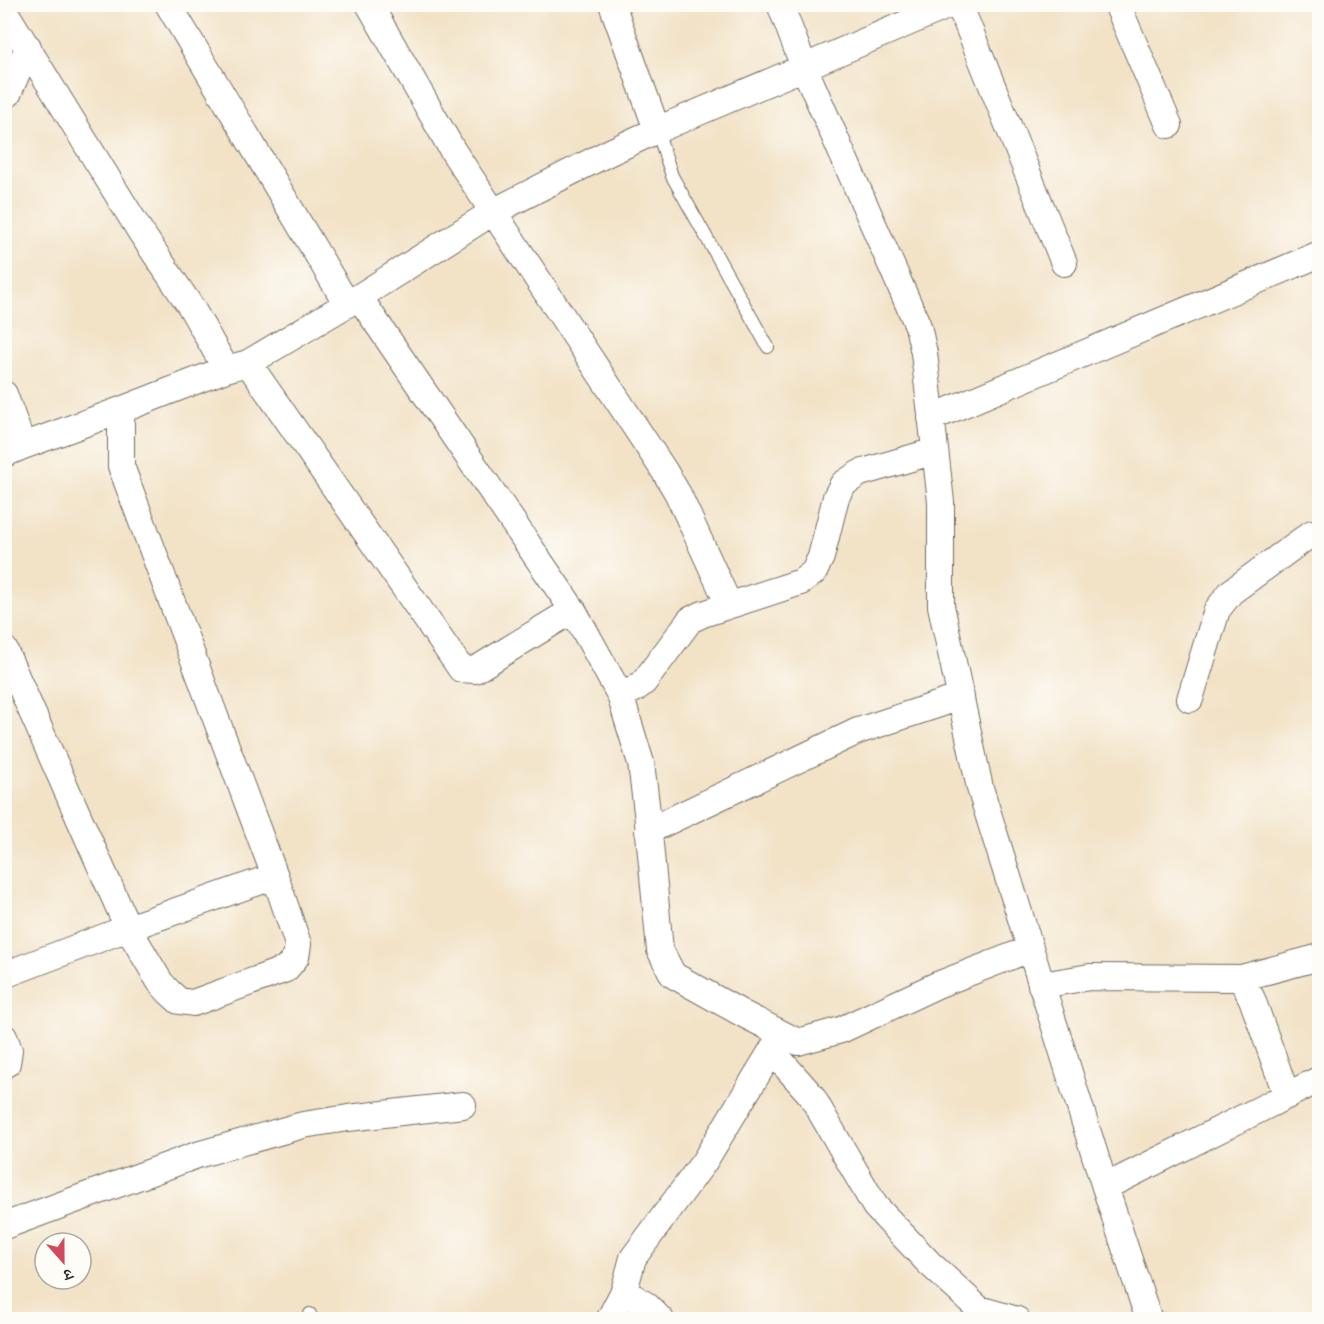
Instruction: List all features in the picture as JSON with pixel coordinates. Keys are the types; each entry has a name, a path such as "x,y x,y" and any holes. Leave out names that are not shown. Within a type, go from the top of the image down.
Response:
{"street":[{"path":"168,4 353,301 573,610 620,695 640,763 660,950 673,975 745,1015 777,1042 875,1206 929,1263 979,1309 1017,1320"},
{"path":"612,4 657,130"},
{"path":"780,4 804,67 918,326 924,353 941,502 941,606 980,788 1104,1187 1149,1320"},
{"path":"4,394 14,450 237,366 353,301 493,212 606,154 952,4"},
{"path":"959,4 1065,263"},
{"path":"1117,4 1169,125"},
{"path":"378,9 453,151 678,494 729,605"},
{"path":"4,10 140,231 191,307 461,669 476,670 573,610"},
{"path":"4,96 8,94 28,47"},
{"path":"931,418 1320,254"},
{"path":"4,650 128,928 160,982 179,1001 193,1003 286,969 296,957 298,944 275,876 121,466 121,410"},
{"path":"620,695 635,689 644,682 690,620 801,582 814,572 836,497 843,484 860,473 935,451"},
{"path":"1190,699 1217,610 1231,592 1312,532 1320,533"},
{"path":"648,831 858,731 961,697"},
{"path":"4,975 275,876"},
{"path":"777,1042 798,1042 841,1030 937,985 1030,949"},
{"path":"1041,985 1090,977 1241,978 1320,957"},
{"path":"1241,978 1252,999 1287,1096"},
{"path":"4,1037 9,1050 7,1063 4,1065"},
{"path":"609,1320 624,1291 633,1258 704,1162 777,1042"},
{"path":"1104,1187 1320,1079"},
{"path":"4,1226 197,1155 303,1125 463,1105"},
{"path":"624,1291 646,1305 661,1320"}],"lane":[{"path":"657,130 672,176 768,347"}]}
